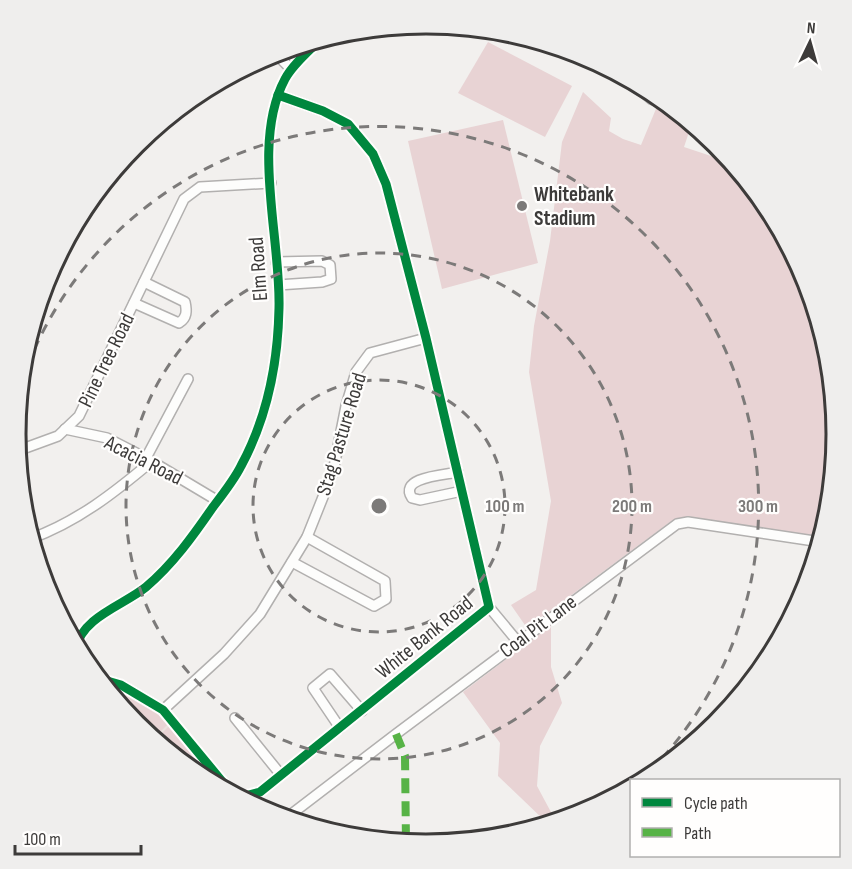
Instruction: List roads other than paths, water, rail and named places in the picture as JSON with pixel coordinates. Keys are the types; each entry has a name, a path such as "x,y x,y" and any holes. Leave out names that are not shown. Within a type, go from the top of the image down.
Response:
{"street":[{"name":"Elm Road","path":"80,636 98,619 146,588 183,550 241,467 261,423 274,366 279,308 268,151 278,95 291,69 308,52"},
{"path":"282,60 291,69"},
{"name":"White Bank Road","path":"250,795 260,792 489,607 426,338 386,184 373,154 348,124 322,111 278,95"},
{"name":"Pine Tree Road","path":"26,448 58,436 79,416 184,199 200,187 271,183"},
{"name":"Elm Road","path":"276,262 322,261 330,265 331,279 322,282 278,285"},
{"name":"Pine Tree Road","path":"134,303 179,323 184,320 187,310 185,302 144,282"},
{"name":"Stag Pasture Road","path":"163,710 224,654 253,622 307,537 333,472 346,406 356,372 370,353 426,338"},
{"path":"38,535 75,518 110,496 149,459 188,379"},
{"name":"Acacia Road","path":"65,429 107,438 149,459 218,501"},
{"path":"458,472 416,481 409,488 409,493 412,498 420,500 462,491"},
{"name":"Coal Pit Lane","path":"293,813 677,524 688,522 812,541"},
{"path":"292,562 374,606 386,599 385,582 307,537"},
{"path":"489,607 518,642"},
{"path":"340,728 312,688 330,674 362,711"},
{"name":"White Bank Road","path":"111,682 122,685 163,710 218,776"},
{"path":"235,718 281,775"}],"place":[{"name":"Whitebank Stadium","path":"522,206"}]}
